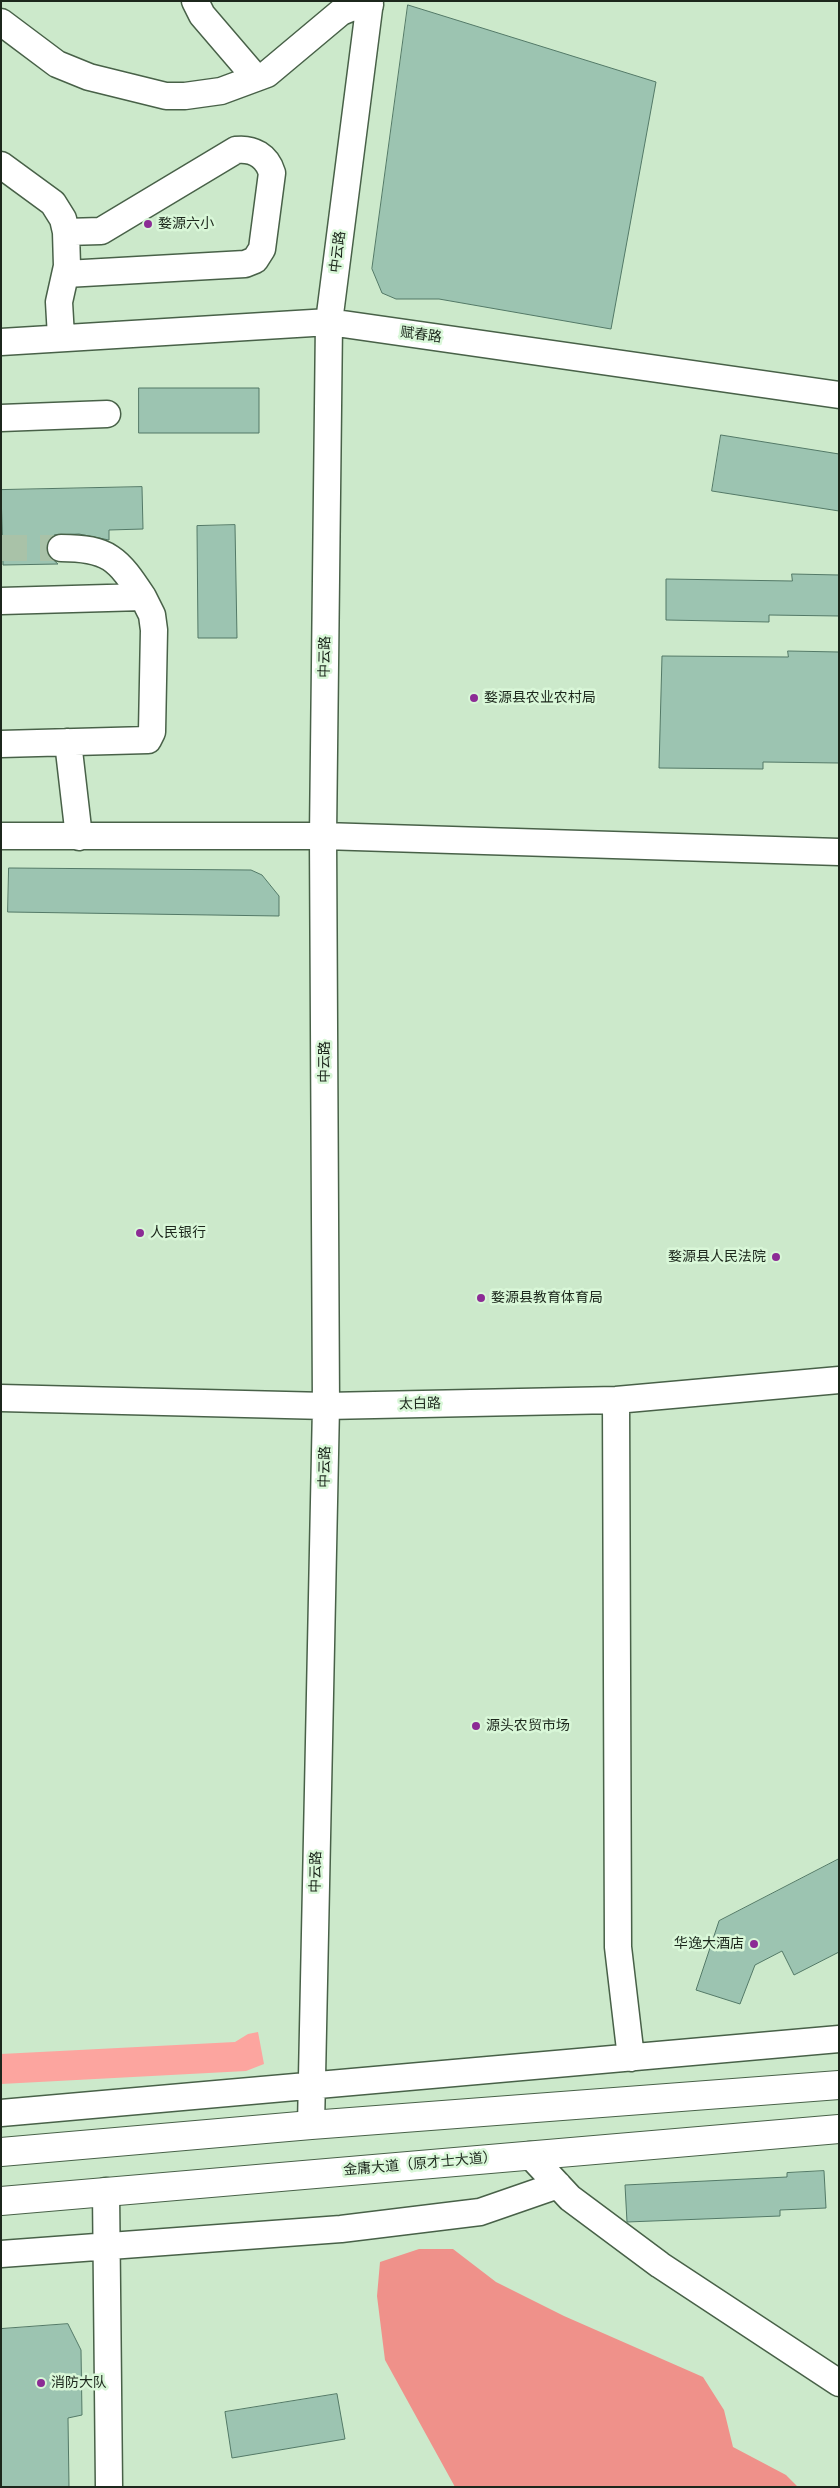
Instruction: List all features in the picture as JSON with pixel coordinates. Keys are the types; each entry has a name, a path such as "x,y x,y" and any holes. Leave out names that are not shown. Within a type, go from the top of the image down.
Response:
{"main road":[{"path":"1,2152 834,2083"},
{"name":"金庸大道（原才士大道）","path":"1,2201 530,2155 833,2132"}],"street":[{"path":"195,1 202,15 256,78"},
{"path":"1,22 57,64 90,76 166,96 221,91 267,74 341,12 370,3"},
{"name":"中云路","path":"310,2125 326,1406 323,836 329,322 370,3"},
{"path":"66,232 101,231 236,150 252,150 269,164 272,173 262,249 255,260 245,264 66,274"},
{"path":"1,165 53,203 63,219 66,232 66,274 59,302 60,337"},
{"name":"赋春路","path":"1,342 329,322 839,395"},
{"path":"1,418 106,414"},
{"path":"1,744 148,740 152,732 154,630 152,615 143,597 123,568 110,557 88,550 60,548"},
{"path":"1,601 143,597"},
{"path":"68,742 79,837"},
{"path":"1,836 323,836 839,852"},
{"name":"太白路","path":"1,1398 326,1406 616,1400 839,1380"},
{"path":"616,1400 618,1947 632,2058"},
{"path":"1,2113 839,2039"},
{"path":"530,2155 570,2198 660,2264 839,2383"},
{"path":"1,2254 341,2229 480,2212 558,2185"},
{"path":"106,2191 110,2487"}],"shaded area":[{"path":"258,2032 264,2064 246,2071 1,2084 1,2054 235,2042 248,2034"},
{"path":"419,2249 453,2249 496,2282 564,2316 703,2377 724,2410 733,2447 786,2475 798,2487 455,2487 385,2360 377,2296 380,2262"}],"building":[{"path":"408,5 656,82 611,329 439,299 396,299 382,293 372,269"},
{"path":"139,388 259,388 259,433 139,433"},
{"path":"721,435 839,454 839,511 712,491"},
{"path":"142,487 143,529 109,530 109,540 79,534 54,535 49,540 46,548 48,555 58,564 3,565 1,490"},
{"path":"235,525 237,638 198,638 197,526"},
{"path":"792,574 839,575 839,616 769,615 769,622 666,620 666,579 792,581"},
{"path":"788,651 839,652 839,763 763,762 763,769 659,768 662,656 788,657"},
{"path":"9,868 251,870 262,875 279,896 279,916 8,912"},
{"name":"华逸大酒店","path":"839,1859 839,1952 794,1975 782,1951 755,1965 740,2004 696,1990 719,1921"},
{"path":"824,2171 826,2208 780,2210 780,2216 627,2222 625,2185 787,2177 787,2173"},
{"name":"消防大队","path":"68,2324 81,2350 82,2415 68,2418 69,2487 1,2487 1,2329"},
{"path":"337,2394 345,2439 232,2458 225,2412"}],"tunnel":[{"path":"1,548 61,548"}],"place":[{"name":"婺源六小","path":"148,224"},
{"name":"婺源县农业农村局","path":"474,698"},
{"name":"人民银行","path":"140,1233"},
{"name":"婺源县人民法院","path":"776,1257"},
{"name":"婺源县教育体育局","path":"481,1298"},
{"name":"源头农贸市场","path":"476,1726"},
{"name":"华逸大酒店","path":"754,1944"},
{"name":"消防大队","path":"41,2383"}]}
